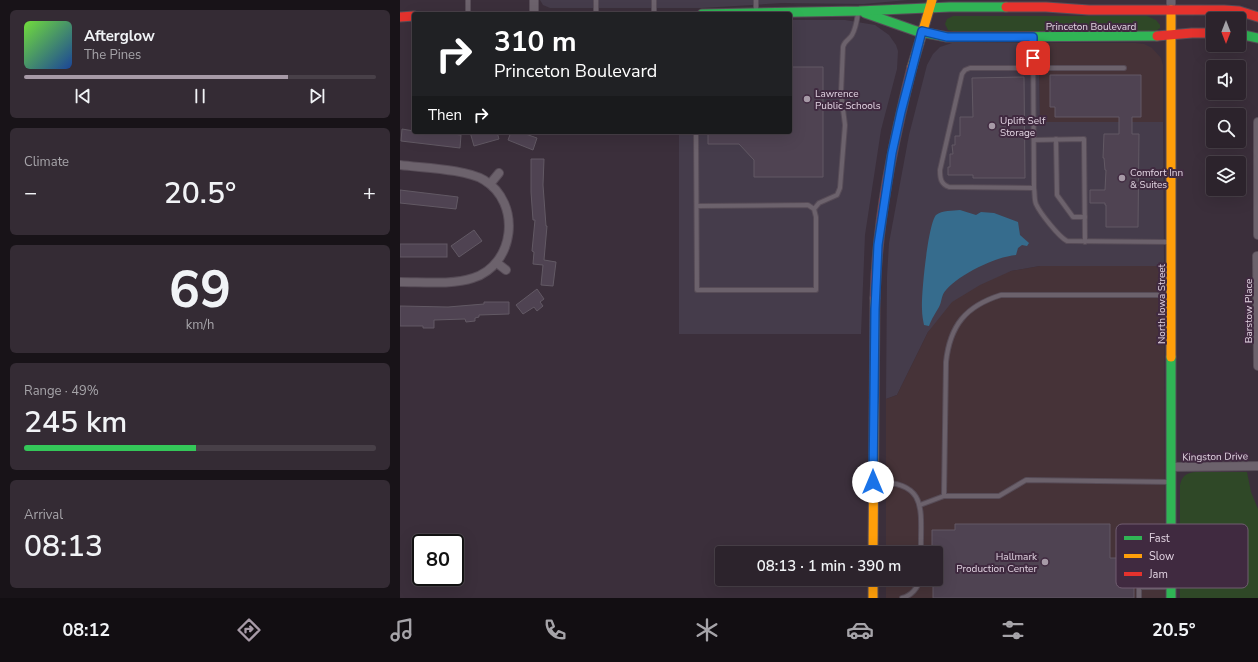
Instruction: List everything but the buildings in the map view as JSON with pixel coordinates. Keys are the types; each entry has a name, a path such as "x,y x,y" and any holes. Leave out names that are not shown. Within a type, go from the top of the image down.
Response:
{"main road":[{"name":"Princeton Boulevard","path":"756,12 859,11 931,4 1046,7 1089,10 1224,10 1239,11 1258,17"},
{"path":"873,546 875,302 878,245 893,146 902,104 931,4"},
{"name":"North Iowa Street","path":"1171,10 1172,524"},
{"name":"Princeton Boulevard","path":"859,11 922,31 947,37 1151,37 1206,32"},
{"path":"400,16 412,16"},
{"path":"1246,35 1258,38"},
{"path":"873,586 873,598"}],"street":[{"path":"534,0 534,12"},
{"path":"1171,0 1171,10"},
{"path":"1258,122 1258,235"},
{"path":"400,165 459,172 476,176 490,184 499,194 504,204 509,223 507,243 497,263 487,272 474,278 458,281 400,282"},
{"path":"490,184 499,173"},
{"name":"Barstow Place","path":"1257,256 1258,366"},
{"path":"497,263 506,270"},
{"name":"Kingston Drive","path":"1172,467 1258,466"}],"lane":[{"path":"468,0 468,12"},
{"path":"596,0 596,12"},
{"path":"654,0 654,12"},
{"path":"756,0 756,12"},
{"path":"814,210 819,203 837,195 840,188 844,125 841,93 843,47 844,42 851,36 855,27 859,11"},
{"path":"1033,37 1034,188 1037,205 1061,237 1067,241 1172,242"},
{"path":"1034,188 949,187 944,185 941,181 940,170 962,74 965,70 970,68 1124,68"},
{"path":"696,134 697,290 816,290 816,217 814,210 808,205 697,206"},
{"path":"1056,139 1057,195 1073,217 1085,217"},
{"path":"1034,140 1084,139 1085,242"},
{"path":"944,496 946,362 948,345 954,329 961,318 984,300 1001,295 1172,295"},
{"path":"920,505 944,496 999,496 1026,480 1172,482"},
{"path":"873,482 891,482 903,485 912,491 920,505 921,546"},
{"path":"902,598 913,592 918,586"}],"shaded area":[{"path":"540,0 908,0 863,4 782,3 702,8 550,8 543,5"},
{"path":"792,20 845,20 875,25 889,35 898,51 897,69 881,130 865,235 861,334 679,334 679,134 792,134"},
{"path":"952,43 1039,43 1040,122 1163,122 1164,266 1040,266 1011,271 928,332 897,395 886,399 887,277 889,243 909,135 927,65 933,54 940,47"},
{"path":"1039,43 1136,43 1144,44 1152,48 1161,58 1163,65 1163,122 1040,122"},
{"path":"1040,266 1164,266 1165,524 1116,524 1116,588 1165,588 1165,598 886,598 886,586 943,586 943,546 886,546 886,399 897,395 928,332 952,302 980,285 1011,271"}],"green space":[{"path":"953,16 1147,16 1156,20 1160,25 1160,28 1156,31 953,31 948,30 945,24 947,19"},
{"path":"1247,472 1251,492 1258,509 1258,598 1180,598 1180,588 1248,588 1248,524 1180,524 1180,485 1182,479 1189,473"}],"water":[{"path":"960,210 976,215 981,212 994,213 1018,222 1020,235 1029,243 1027,246 1022,245 1018,248 1016,255 998,259 978,267 952,284 943,294 940,305 929,326 924,325 922,301 928,245 933,221 938,213"}],"traffic: fast":[{"path":"792,12 950,7 1006,7"},
{"path":"865,13 916,31 947,37 1157,36"},
{"path":"1246,35 1258,38"},
{"path":"1171,357 1171,524"},
{"path":"1171,588 1171,598"}],"traffic: slow":[{"path":"912,67 932,0"},
{"path":"1171,10 1171,357"},
{"path":"873,546 875,298"},
{"path":"873,586 873,598"}],"traffic: jam":[{"path":"1006,7 1046,7 1089,10 1224,10 1239,11 1258,17"},
{"path":"400,17 412,16"},
{"path":"1157,36 1206,33"},
{"path":"875,298 876,269 887,182 898,124 912,67"}],"place":[{"name":"Lawrence Public Schools","path":"807,99"},
{"name":"Uplift Self Storage","path":"992,126"},
{"name":"Comfort Inn & Suites","path":"1122,178"},
{"name":"Hallmark Production Center","path":"1045,562"}],"route":[{"path":"873,482 875,294 878,245 892,153 916,50 922,31 947,37 1033,37 1033,58"}]}
